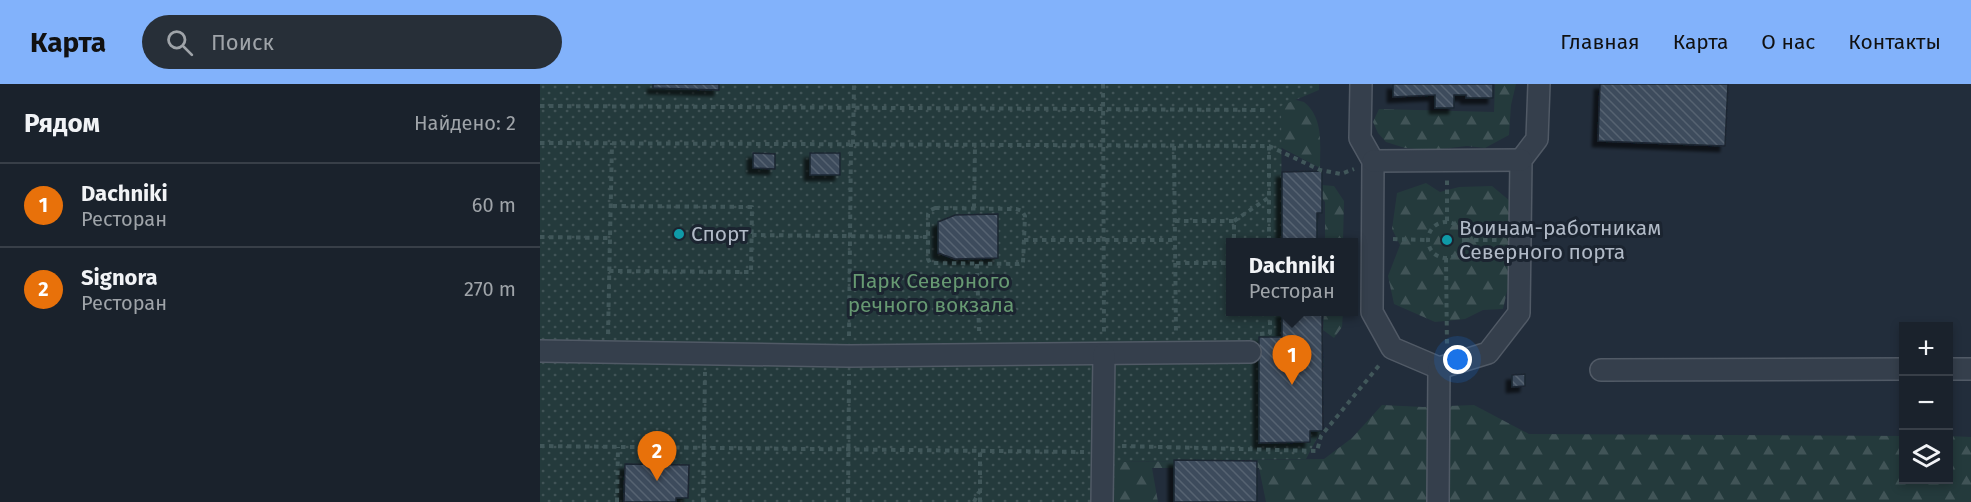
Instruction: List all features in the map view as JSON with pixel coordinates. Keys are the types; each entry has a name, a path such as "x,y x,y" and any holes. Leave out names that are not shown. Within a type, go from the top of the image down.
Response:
{"street":[{"path":"1361,84 1360,138 1373,161 1372,312 1392,348 1443,367 1488,353 1518,313 1521,160 1537,139 1539,84"},
{"path":"1373,161 1521,160"},
{"path":"540,351 849,356 1250,352"},
{"path":"1102,502 1096,448 1104,354"},
{"path":"1438,502 1443,367"},
{"path":"1601,370 1899,369"},
{"path":"1953,369 1971,369"}],"path":[{"path":"848,502 850,236 854,84"},
{"path":"1103,84 1104,354"},
{"path":"540,106 1266,110"},
{"path":"540,143 1269,146 1320,170 1341,174"},
{"path":"607,352 612,143"},
{"path":"974,208 975,145"},
{"path":"1174,146 1177,353"},
{"path":"1269,146 1269,238"},
{"path":"1447,160 1447,222"},
{"path":"1175,222 1234,221 1269,198"},
{"path":"609,271 751,272 752,235 752,207 610,206"},
{"path":"974,208 1022,211 1025,216 1023,263 930,263 928,214 931,210 974,208"},
{"path":"1234,221 1234,238"},
{"path":"1447,222 1459,227 1465,240 1459,253 1446,258 1434,252 1428,240 1434,227 1447,222"},
{"path":"752,235 928,237"},
{"path":"540,237 610,238"},
{"path":"1372,239 1428,240"},
{"path":"1024,240 1175,240"},
{"path":"1465,240 1520,240"},
{"path":"1443,367 1446,258"},
{"path":"1176,263 1226,263"},
{"path":"976,264 979,331"},
{"path":"540,446 1317,451 1321,436 1392,348"},
{"path":"703,502 705,368"},
{"path":"617,502 618,447"},
{"path":"980,450 980,502"},
{"path":"974,502 980,488"}],"green space":[{"name":"Парк Северного речного вокзала","path":"540,84 1319,84 1319,90 1281,106 1282,238 1226,238 1226,316 1282,316 1282,337 1259,338 1259,442 1310,442 1310,431 1321,431 1306,459 1115,462 1114,502 540,502"},
{"path":"1495,84 1516,84 1511,105 1509,135 1485,148 1467,146 1433,150 1405,148 1386,142 1378,133 1373,122 1379,109 1494,112"},
{"path":"1296,100 1304,102 1310,108 1318,124 1320,168 1265,139 1275,103"},
{"path":"1426,183 1440,192 1459,187 1492,186 1510,201 1514,234 1511,273 1503,309 1483,310 1465,319 1435,322 1394,304 1388,276 1400,245 1392,229 1397,193"},
{"path":"1321,185 1334,186 1344,201 1343,238 1325,238 1325,202 1318,193"},
{"path":"1324,316 1343,316 1342,327 1334,338 1323,330"},
{"path":"1382,405 1423,407 1474,405 1529,434 1899,436 1899,484 1953,484 1953,436 1971,437 1971,502 1266,502 1259,468 1152,468 1158,502 1114,502 1114,462 1324,459 1352,438"}],"building":[{"path":"653,84 719,84 719,90 653,88"},
{"path":"1393,84 1493,84 1493,98 1466,98 1466,95 1454,95 1454,108 1435,108 1435,95 1393,97"},
{"path":"1600,84 1728,84 1725,146 1598,141"},
{"path":"753,153 775,154 775,169 753,168"},
{"path":"810,153 840,153 840,175 810,175"},
{"path":"1322,171 1322,213 1317,213 1317,238 1282,238 1282,172"},
{"path":"998,214 998,258 955,259 938,253 938,222 955,215"},
{"path":"1282,316 1322,316 1323,431 1310,431 1310,442 1259,443 1259,337 1282,337"},
{"path":"1525,374 1525,386 1512,387 1512,375"},
{"path":"1174,460 1257,461 1257,502 1174,502"},
{"path":"625,464 689,465 688,498 676,498 676,502 624,502"}],"place":[{"name":"Спорт","path":"679,234"},
{"name":"Воинам-работникам Северного порта","path":"1447,240"},
{"name":"Dachniki","path":"1292,385"},
{"name":"Signora","path":"657,481"}]}
